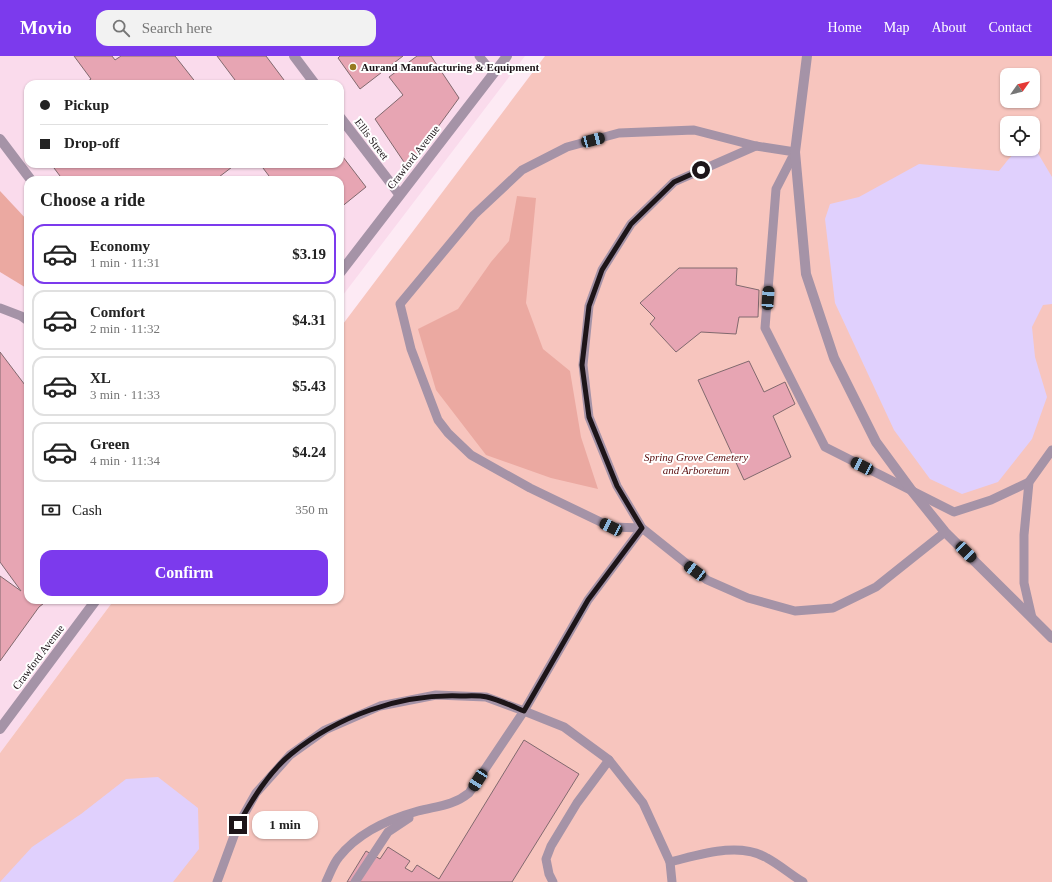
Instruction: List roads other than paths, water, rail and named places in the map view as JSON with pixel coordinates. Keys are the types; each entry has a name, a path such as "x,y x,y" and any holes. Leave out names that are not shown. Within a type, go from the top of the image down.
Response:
{"street":[{"path":"294,56 312,80"},
{"name":"Crawford Avenue","path":"344,268 506,56"},
{"path":"807,56 795,152 806,274 834,358 876,442 912,491 945,532 1052,638"},
{"name":"Ellis Street","path":"344,122 399,194"},
{"path":"0,139 28,176"},
{"name":"Crawford Avenue","path":"0,729 93,604"}],"lane":[{"path":"479,56 493,73"},
{"path":"642,528 611,527 530,488 471,455 448,433 438,420 411,349 400,304 479,210 522,170 567,147 619,133 694,130 756,146 795,152 776,189 765,328 825,446 954,512 991,500 1030,482"},
{"path":"756,146 674,182 631,224 602,270 589,306 582,365 589,417 617,486 642,528 707,580 748,598 795,611 833,608 876,587 945,532"},
{"path":"0,308 24,318"},
{"path":"1032,618 1024,583 1024,535 1030,482 1052,450"},
{"path":"326,882 339,858 363,835 386,823 418,811 444,806 460,800 469,793 524,711 588,600 642,528"},
{"path":"217,882 238,825 256,793 290,755 325,730 380,706 436,695 486,697 524,711 564,727 609,760 643,803 670,862 672,882"},
{"path":"553,882 549,874 546,859 551,846 577,803 609,760"},
{"path":"355,882 388,832 418,811"},
{"path":"670,862 701,854 740,850 766,857 800,881"}],"place":[{"name":"Aurand Manufacturing & Equipment","path":"353,67"}],"park label":[{"name":"Spring Grove Cemetery and Arboretum","path":"696,463"}]}
